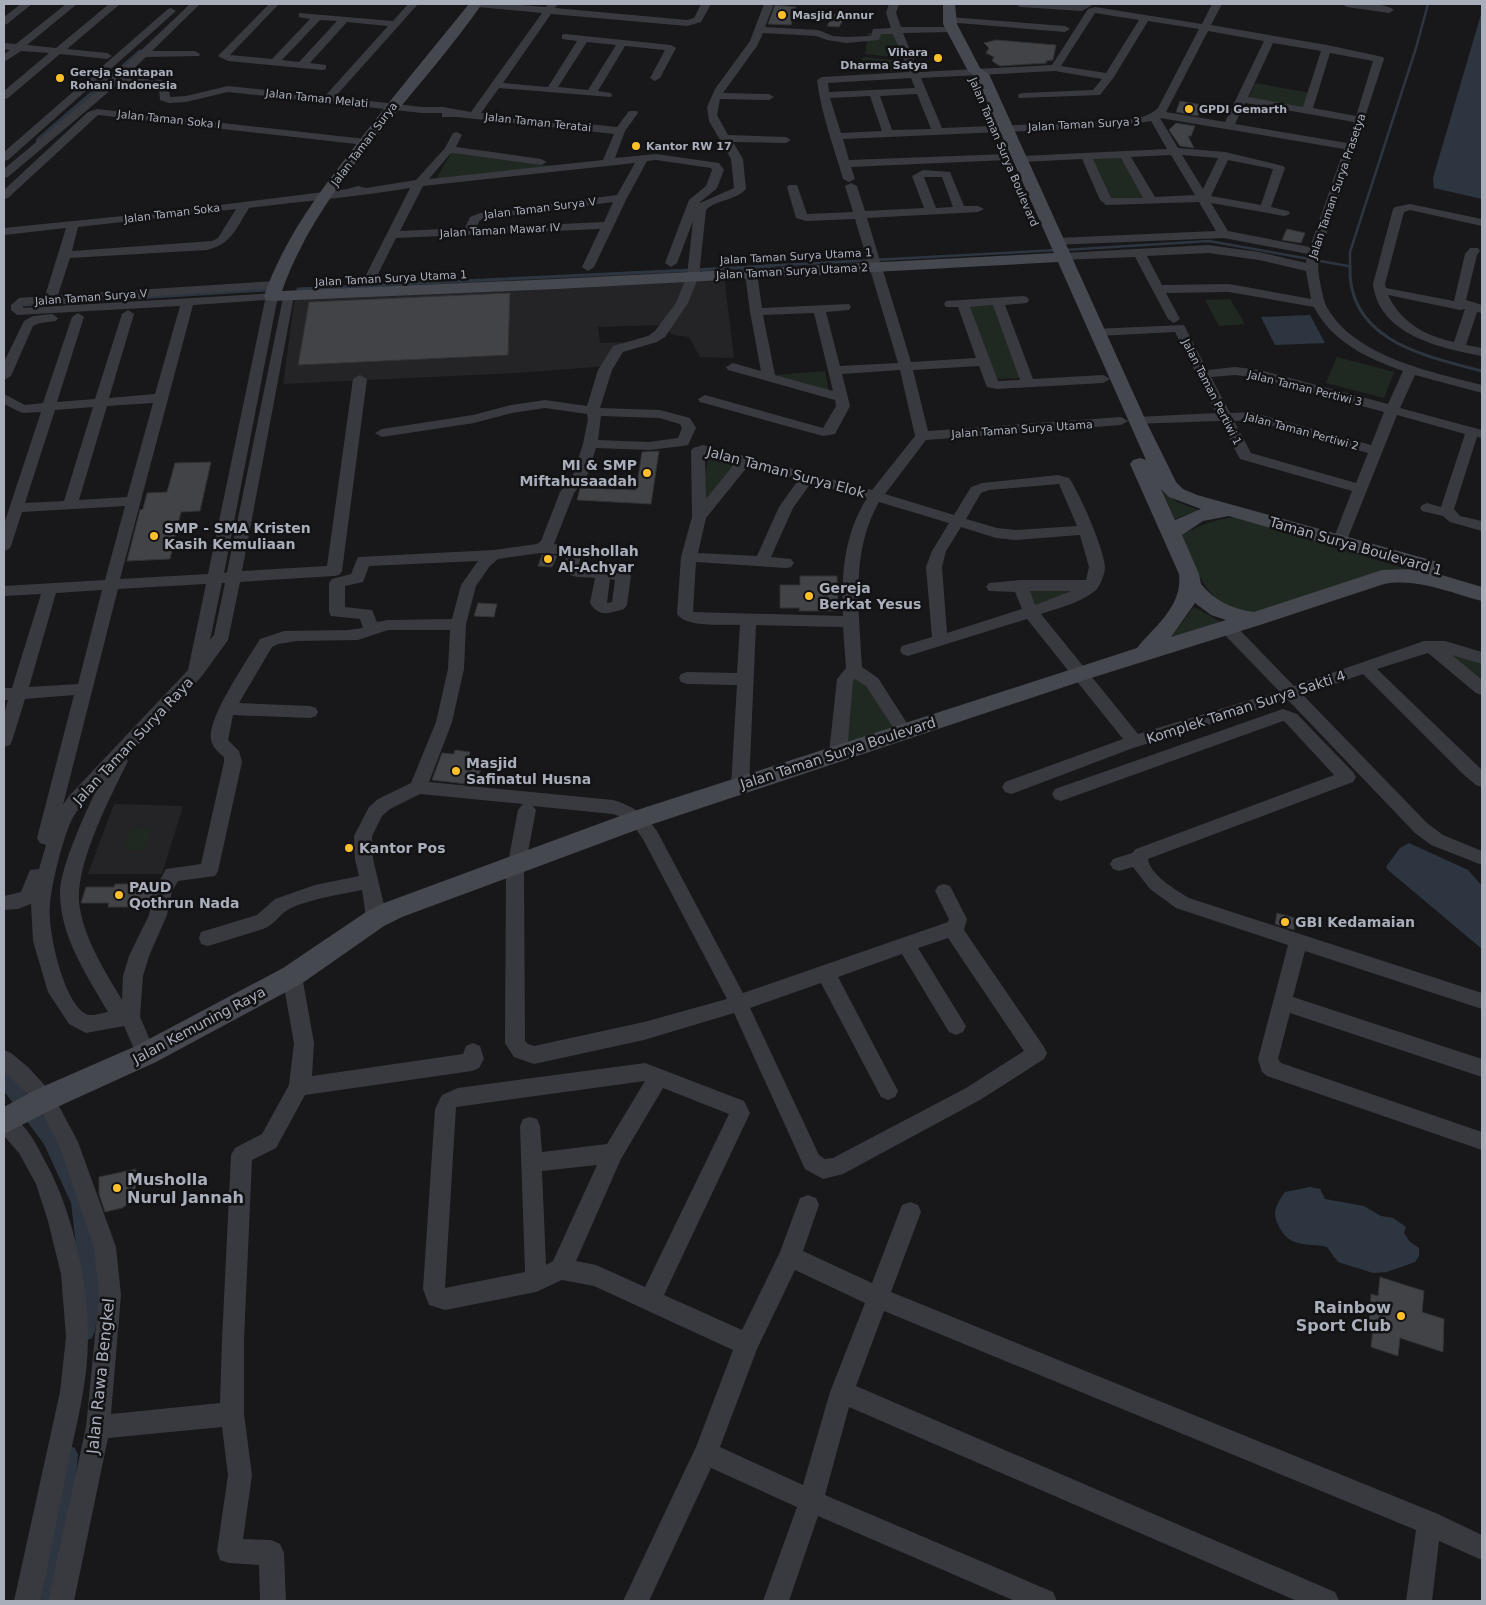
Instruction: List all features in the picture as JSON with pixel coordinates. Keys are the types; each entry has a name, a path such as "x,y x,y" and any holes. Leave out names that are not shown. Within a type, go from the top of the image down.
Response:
{"street":[{"path":"4,22 27,4"},
{"path":"4,59 72,4"},
{"path":"4,96 115,4"},
{"path":"4,144 166,4"},
{"path":"4,158 179,4"},
{"path":"4,175 115,80 195,4"},
{"path":"274,4 224,52 223,56 322,67"},
{"path":"328,99 413,4"},
{"path":"482,4 550,7 688,24 698,20 706,4"},
{"name":"Jalan Taman Surya","path":"281,290 300,235 338,194 400,107 482,4"},
{"path":"541,548 547,543 567,492 580,476 590,444 595,419 592,409 605,370 618,349 652,339 660,334 682,303 694,269 700,209 710,201 736,194 740,189 736,158 712,115 712,106 732,71 752,46 769,4"},
{"path":"894,4 891,13 938,132"},
{"path":"950,4 950,24"},
{"path":"1020,4 1082,8 1089,4"},
{"name":"Jalan Taman Surya 3","path":"836,136 1140,122 1156,115 1217,4"},
{"path":"1347,4 1390,10"},
{"path":"474,116 550,7"},
{"path":"1055,68 1091,11 1100,10 1204,25 1327,48 1307,110"},
{"path":"302,15 395,24"},
{"path":"276,62 317,17"},
{"path":"1023,96 1094,94 1098,92 1146,18"},
{"path":"303,64 344,20"},
{"path":"160,22 173,24"},
{"path":"760,30 818,33 826,38 862,40 876,38 876,31 950,24 1065,29"},
{"name":"Jalan Taman Surya Boulevard","path":"950,24 975,71 982,74 1001,129 1054,250 1103,379 1172,489 1190,499 1229,511"},
{"path":"565,37 672,48 655,78"},
{"path":"1229,126 1270,38"},
{"path":"552,90 583,40"},
{"path":"591,94 622,44"},
{"path":"4,46 106,56"},
{"name":"Jalan Taman Surya Prasetya","path":"1327,48 1379,59 1312,260 1319,304 1328,320 1361,348 1410,370 1482,389"},
{"path":"143,54 195,54"},
{"path":"838,753 845,679 854,670 850,571 854,544 862,522 877,496 922,436 906,366 821,82 825,79 1055,68 1109,77"},
{"path":"94,78 115,80"},
{"name":"Jalan Taman Melati","path":"115,80 158,82 164,88 164,98 169,100 186,99 228,90 400,107"},
{"path":"496,85 607,95"},
{"path":"824,95 921,91"},
{"path":"874,93 888,134"},
{"path":"716,96 769,97"},
{"path":"1242,99 1360,120"},
{"name":"Jalan Taman Surya","path":"338,194 365,142 400,107"},
{"name":"Jalan Taman Teratai","path":"400,107 434,114 457,114 620,131"},
{"name":"Jalan Taman Soka I","path":"4,196 85,120 97,112 365,142"},
{"path":"608,161 620,131 633,113"},
{"path":"1156,115 1350,147"},
{"path":"1156,115 1224,234"},
{"path":"449,150 457,135"},
{"path":"725,138 786,140"},
{"path":"370,279 415,189 444,152 449,150 566,165 644,158 679,158 712,164 718,168 711,188 695,200 671,263"},
{"path":"844,164 1086,156 1175,151 1200,152 1225,155 1282,168 1265,209"},
{"path":"1124,154 1151,201"},
{"path":"1204,198 1225,155"},
{"path":"1086,156 1106,202 1204,198 1284,213"},
{"path":"588,267 607,225 644,158"},
{"name":"Jalan Taman Soka","path":"4,231 338,194 364,193 421,183 566,165"},
{"path":"931,211 918,176 923,173 946,174 960,210"},
{"path":"793,187 800,216 803,218 978,209"},
{"name":"Jalan Taman Surya V","path":"469,232 474,219 480,216 621,198"},
{"path":"65,255 216,244 222,240 245,205"},
{"path":"1482,222 1410,207 1399,209 1379,286 1380,296 1398,322 1409,331 1425,338 1482,352"},
{"path":"50,300 73,224"},
{"name":"Jalan Taman Mawar IV","path":"393,234 607,225"},
{"path":"1054,250 1224,234 1312,260"},
{"name":"Jalan Taman Surya Utama 2","path":"281,290 694,269 751,273 875,259 1054,250 1139,253 1214,249 1259,256 1312,260"},
{"path":"1459,347 1470,305 1471,254 1475,249"},
{"name":"Jalan Taman Surya Boulevard","path":"1054,250 1098,332 1171,534 1189,574 1191,587"},
{"name":"Jalan Taman Pertiwi 1","path":"1139,253 1204,374 1245,456 1360,490"},
{"name":"Jalan Taman Surya Utama 1","path":"281,290 370,279 588,267 671,263 694,269 875,259"},
{"path":"751,273 756,312 769,377"},
{"path":"1379,286 1460,306 1470,305"},
{"path":"1158,289 1229,288 1319,304"},
{"name":"Jalan Taman Surya V","path":"281,290 186,306 21,312 17,310 17,305 22,301 281,290"},
{"name":"Jalan Taman Surya Raya","path":"126,1018 86,1024 76,1018 58,992 42,941 40,906 49,863 62,823 75,800 196,672 222,636 264,418 281,290"},
{"name":"Jalan Taman Surya Raya","path":"196,672 247,419 281,290"},
{"path":"1023,300 957,304 991,385 1103,379"},
{"path":"998,302 1028,383"},
{"path":"4,376 28,324 32,321 128,314 186,306 112,581 32,892 23,900 4,903"},
{"path":"756,312 845,307"},
{"path":"705,399 827,433 830,432 843,406 819,309"},
{"path":"70,505 128,314"},
{"path":"4,546 78,317"},
{"path":"1098,332 1177,323"},
{"path":"834,370 982,362"},
{"path":"733,367 840,397"},
{"path":"1358,584 1366,574 1368,565 1364,556 1346,542 1360,490 1376,451 1399,412 1410,370"},
{"name":"Jalan Taman Pertiwi 3","path":"1204,374 1248,372 1477,433"},
{"path":"4,584 334,571 360,379"},
{"path":"4,398 22,409 161,398"},
{"path":"382,433 474,419 511,409 544,404 556,407 592,409 610,413 660,414 685,421 689,430 683,442 649,446 590,444"},
{"name":"Jalan Taman Pertiwi 2","path":"1129,421 1251,416 1376,451"},
{"path":"247,419 264,418"},
{"name":"Jalan Taman Surya Utama","path":"922,436 1129,421"},
{"path":"1448,513 1447,509 1477,433"},
{"name":"Jalan Taman Surya Elok","path":"699,517 697,454 698,451 703,449 877,496 958,522 1007,535 1084,530"},
{"path":"744,461 699,517 688,556 685,614 692,618 852,622"},
{"path":"908,650 1081,593 1092,585 1097,569 1084,530 1058,466"},
{"path":"762,561 786,507 807,478"},
{"path":"940,640 934,567 939,551 979,487 1058,479 1064,481"},
{"path":"16,508 134,501"},
{"path":"1427,508 1448,513 1455,519 1482,526"},
{"path":"1171,534 1181,525 1197,516 1229,511"},
{"name":"Taman Surya Boulevard 1","path":"1229,511 1482,581"},
{"path":"220,547 239,545"},
{"path":"372,630 366,614 337,612 337,583 358,578 363,561 494,556 541,548 576,551 571,570 603,574"},
{"path":"418,787 444,722 456,670 458,624 469,585 484,562 494,556"},
{"path":"688,556 786,563"},
{"name":"Taman Surya Boulevard 1","path":"1255,619 1389,575 1410,574 1482,594"},
{"path":"4,591 112,581"},
{"path":"1020,585 1030,611 1135,742"},
{"path":"994,586 1092,585"},
{"path":"1144,653 1170,624 1191,587 1205,602 1218,610 1232,616 1255,619"},
{"path":"4,741 11,693 50,588"},
{"path":"740,786 748,619"},
{"name":"Jalan Taman Surya Boulevard","path":"379,904 525,860 639,819 904,731 1080,673 1255,619"},
{"path":"126,1018 133,976 139,956 158,915 163,891 172,874 209,871 233,762 233,754 225,748 219,737 237,690 267,641 303,636 360,635 388,625 458,624"},
{"path":"1227,627 1421,828 1437,840 1482,858"},
{"path":"1431,646 1482,689"},
{"name":"Komplek Taman Surya Sakti 4","path":"1012,787 1135,742 1291,694 1431,646 1445,647 1482,658"},
{"path":"1367,669 1481,774"},
{"path":"854,670 872,682 904,731"},
{"path":"687,678 746,679"},
{"path":"11,693 84,689"},
{"path":"229,709 310,712"},
{"path":"1061,794 1283,715 1292,718 1347,777 1119,864"},
{"path":"128,742 87,830 68,892 79,936 92,966 126,1018 146,1054"},
{"path":"208,938 263,921 282,904 315,892 379,904 364,859 363,836 375,812 384,804 418,787 614,807 626,810 639,819 651,836 739,1004 812,1162 823,1169 836,1167 973,1094 1037,1053 954,931 947,930 739,1004 616,1037 534,1055 521,1051 515,1043 527,810"},
{"path":"1138,858 1139,864 1160,888 1182,904 1482,1001"},
{"path":"944,891 958,919 954,931"},
{"name":"Jalan Kemuning Raya","path":"7,1119 146,1054 292,976 379,904"},
{"path":"1298,941 1268,1060 1269,1066 1274,1070 1482,1141"},
{"path":"906,945 956,1026"},
{"path":"825,972 888,1091"},
{"path":"273,1601 271,1553 229,1551 240,1474 232,1414 233,1340 242,1155 269,1141 299,1086 304,1043 292,976"},
{"path":"1282,1002 1482,1068"},
{"path":"299,1086 472,1062 474,1059 473,1052"},
{"name":"Jalan Rawa Bengkel","path":"4,1059 21,1073 42,1101 68,1142 105,1247 110,1296 98,1427 61,1601"},
{"path":"650,1301 740,1113 737,1108 646,1072 458,1097 449,1101 445,1109 434,1289 438,1297 445,1299 536,1281 561,1269 596,1276 650,1301 748,1344"},
{"path":"561,1269 613,1153 659,1077"},
{"name":"Jalan Rawa Bengkel","path":"7,1119 26,1146 44,1182 59,1221 72,1274 77,1337 72,1392 28,1601"},
{"path":"530,1126 536,1281"},
{"path":"531,1163 613,1153"},
{"path":"636,1601 706,1454 748,1344 790,1256 808,1205"},
{"path":"776,1601 811,1501 842,1392 910,1212"},
{"path":"790,1256 877,1297 1430,1523 1482,1548"},
{"path":"842,1392 1326,1601"},
{"path":"98,1427 232,1414"},
{"path":"706,1454 1044,1601"},
{"path":"1420,1601 1430,1523"}],"shaded area":[{"path":"1482,11 1482,199 1434,188 1433,178"},
{"path":"868,33 894,33 902,58 865,54"},
{"path":"863,57 902,61 899,71 859,67"},
{"path":"1255,83 1310,93 1304,109 1248,99"},
{"path":"451,153 554,166 435,181"},
{"path":"1124,157 1145,200 1111,202 1090,158"},
{"path":"723,267 734,358 700,357 689,337 673,335 661,325 598,327 600,343 623,342 609,366 515,373 283,384 296,289"},
{"path":"1230,299 1245,324 1219,326 1205,300"},
{"path":"996,305 1022,378 996,379 967,307"},
{"path":"1310,315 1325,343 1275,345 1261,317"},
{"path":"1337,357 1394,372 1384,398 1326,383"},
{"path":"825,371 829,392 776,375"},
{"path":"709,454 738,464 694,535"},
{"path":"1162,490 1177,502 1202,511 1175,519"},
{"path":"1234,517 1407,569 1254,613 1237,611 1224,604 1207,588 1195,568 1181,536 1206,524"},
{"path":"1078,588 1029,608 1023,589"},
{"path":"1194,607 1221,622 1171,637"},
{"path":"1440,650 1451,651 1482,662 1482,686"},
{"path":"851,654 895,731 840,750"},
{"path":"114,804 183,806 162,874 88,874"},
{"path":"131,828 152,828 144,850 123,849"},
{"path":"1409,843 1468,870 1482,886 1482,949 1388,870 1386,867 1400,848"},
{"path":"1310,1187 1320,1189 1325,1199 1364,1206 1381,1216 1393,1218 1406,1227 1404,1233 1410,1242 1419,1248 1419,1256 1415,1262 1387,1272 1373,1273 1338,1262 1327,1247 1307,1245 1288,1238 1277,1223 1275,1211 1277,1205 1285,1192"}],"building":[{"name":"Masjid Annur","path":"775,5 796,7 791,25 768,24"},
{"path":"834,14 846,15 839,27 827,26"},
{"path":"996,40 1056,45 1053,60 1046,61 1047,63 1000,66 992,61 994,57 986,53 989,48 984,43"},
{"name":"GPDI Gemarth","path":"1180,101 1202,105 1198,116 1176,112"},
{"path":"1176,123 1195,126 1191,136 1188,136 1194,148 1180,146 1169,130"},
{"path":"1287,229 1305,233 1301,243 1282,240"},
{"path":"510,293 508,355 298,365 309,302"},
{"name":"MI & SMP Miftahusaadah","path":"659,451 651,504 577,500 580,488 636,490 642,452"},
{"name":"SMP - SMA Kristen Kasih Kemuliaan","path":"211,462 200,511 181,512 170,559 127,561 140,510 143,509 147,493 167,492 175,463"},
{"name":"Mushollah Al-Achyar","path":"542,555 557,556 552,567 538,566"},
{"name":"Gereja Berkat Yesus","path":"800,576 837,576 838,611 799,611 800,608 780,608 780,585 800,585"},
{"path":"478,603 497,604 494,617 474,616"},
{"name":"Masjid Safinatul Husna","path":"455,750 470,752 469,757 484,758 476,785 432,780 442,753 454,754"},
{"name":"PAUD Qothrun Nada","path":"115,884 156,884 149,907 108,907 109,903 81,903 86,887 114,887"},
{"name":"GBI Kedamaian","path":"1277,913 1295,918 1294,930 1275,924"},
{"name":"Musholla Nurul Jannah","path":"136,1169 135,1199 122,1208 105,1212 99,1194 99,1177"},
{"name":"Rainbow Sport Club","path":"1380,1277 1424,1291 1422,1312 1444,1319 1443,1352 1400,1338 1398,1356 1371,1347 1373,1327 1369,1325 1371,1294 1378,1296"}],"waterway":[{"path":"1350,266 1350,252 1416,48 1428,4"},
{"path":"39,141 140,52"},
{"path":"1064,250 1209,241 1348,266"},
{"path":"746,267 1057,250"},
{"path":"298,289 772,266"},
{"path":"1350,266 1352,291 1361,312 1375,328 1393,341 1414,351 1482,371"},
{"path":"24,305 266,290"},
{"path":"4,1078 50,1138 80,1203 91,1286 85,1331"},
{"path":"41,1601 62,1506 68,1455"}],"place":[{"name":"Masjid Annur","path":"782,15"},
{"name":"Vihara Dharma Satya","path":"938,58"},
{"name":"Gereja Santapan Rohani Indonesia","path":"60,78"},
{"name":"GPDI Gemarth","path":"1189,109"},
{"name":"Kantor RW 17","path":"636,146"},
{"name":"MI & SMP Miftahusaadah","path":"647,473"},
{"name":"SMP - SMA Kristen Kasih Kemuliaan","path":"154,536"},
{"name":"Mushollah Al-Achyar","path":"548,559"},
{"name":"Gereja Berkat Yesus","path":"809,596"},
{"name":"Masjid Safinatul Husna","path":"456,771"},
{"name":"Kantor Pos","path":"349,848"},
{"name":"PAUD Qothrun Nada","path":"119,895"},
{"name":"GBI Kedamaian","path":"1285,922"},
{"name":"Musholla Nurul Jannah","path":"117,1188"},
{"name":"Rainbow Sport Club","path":"1401,1316"}]}
